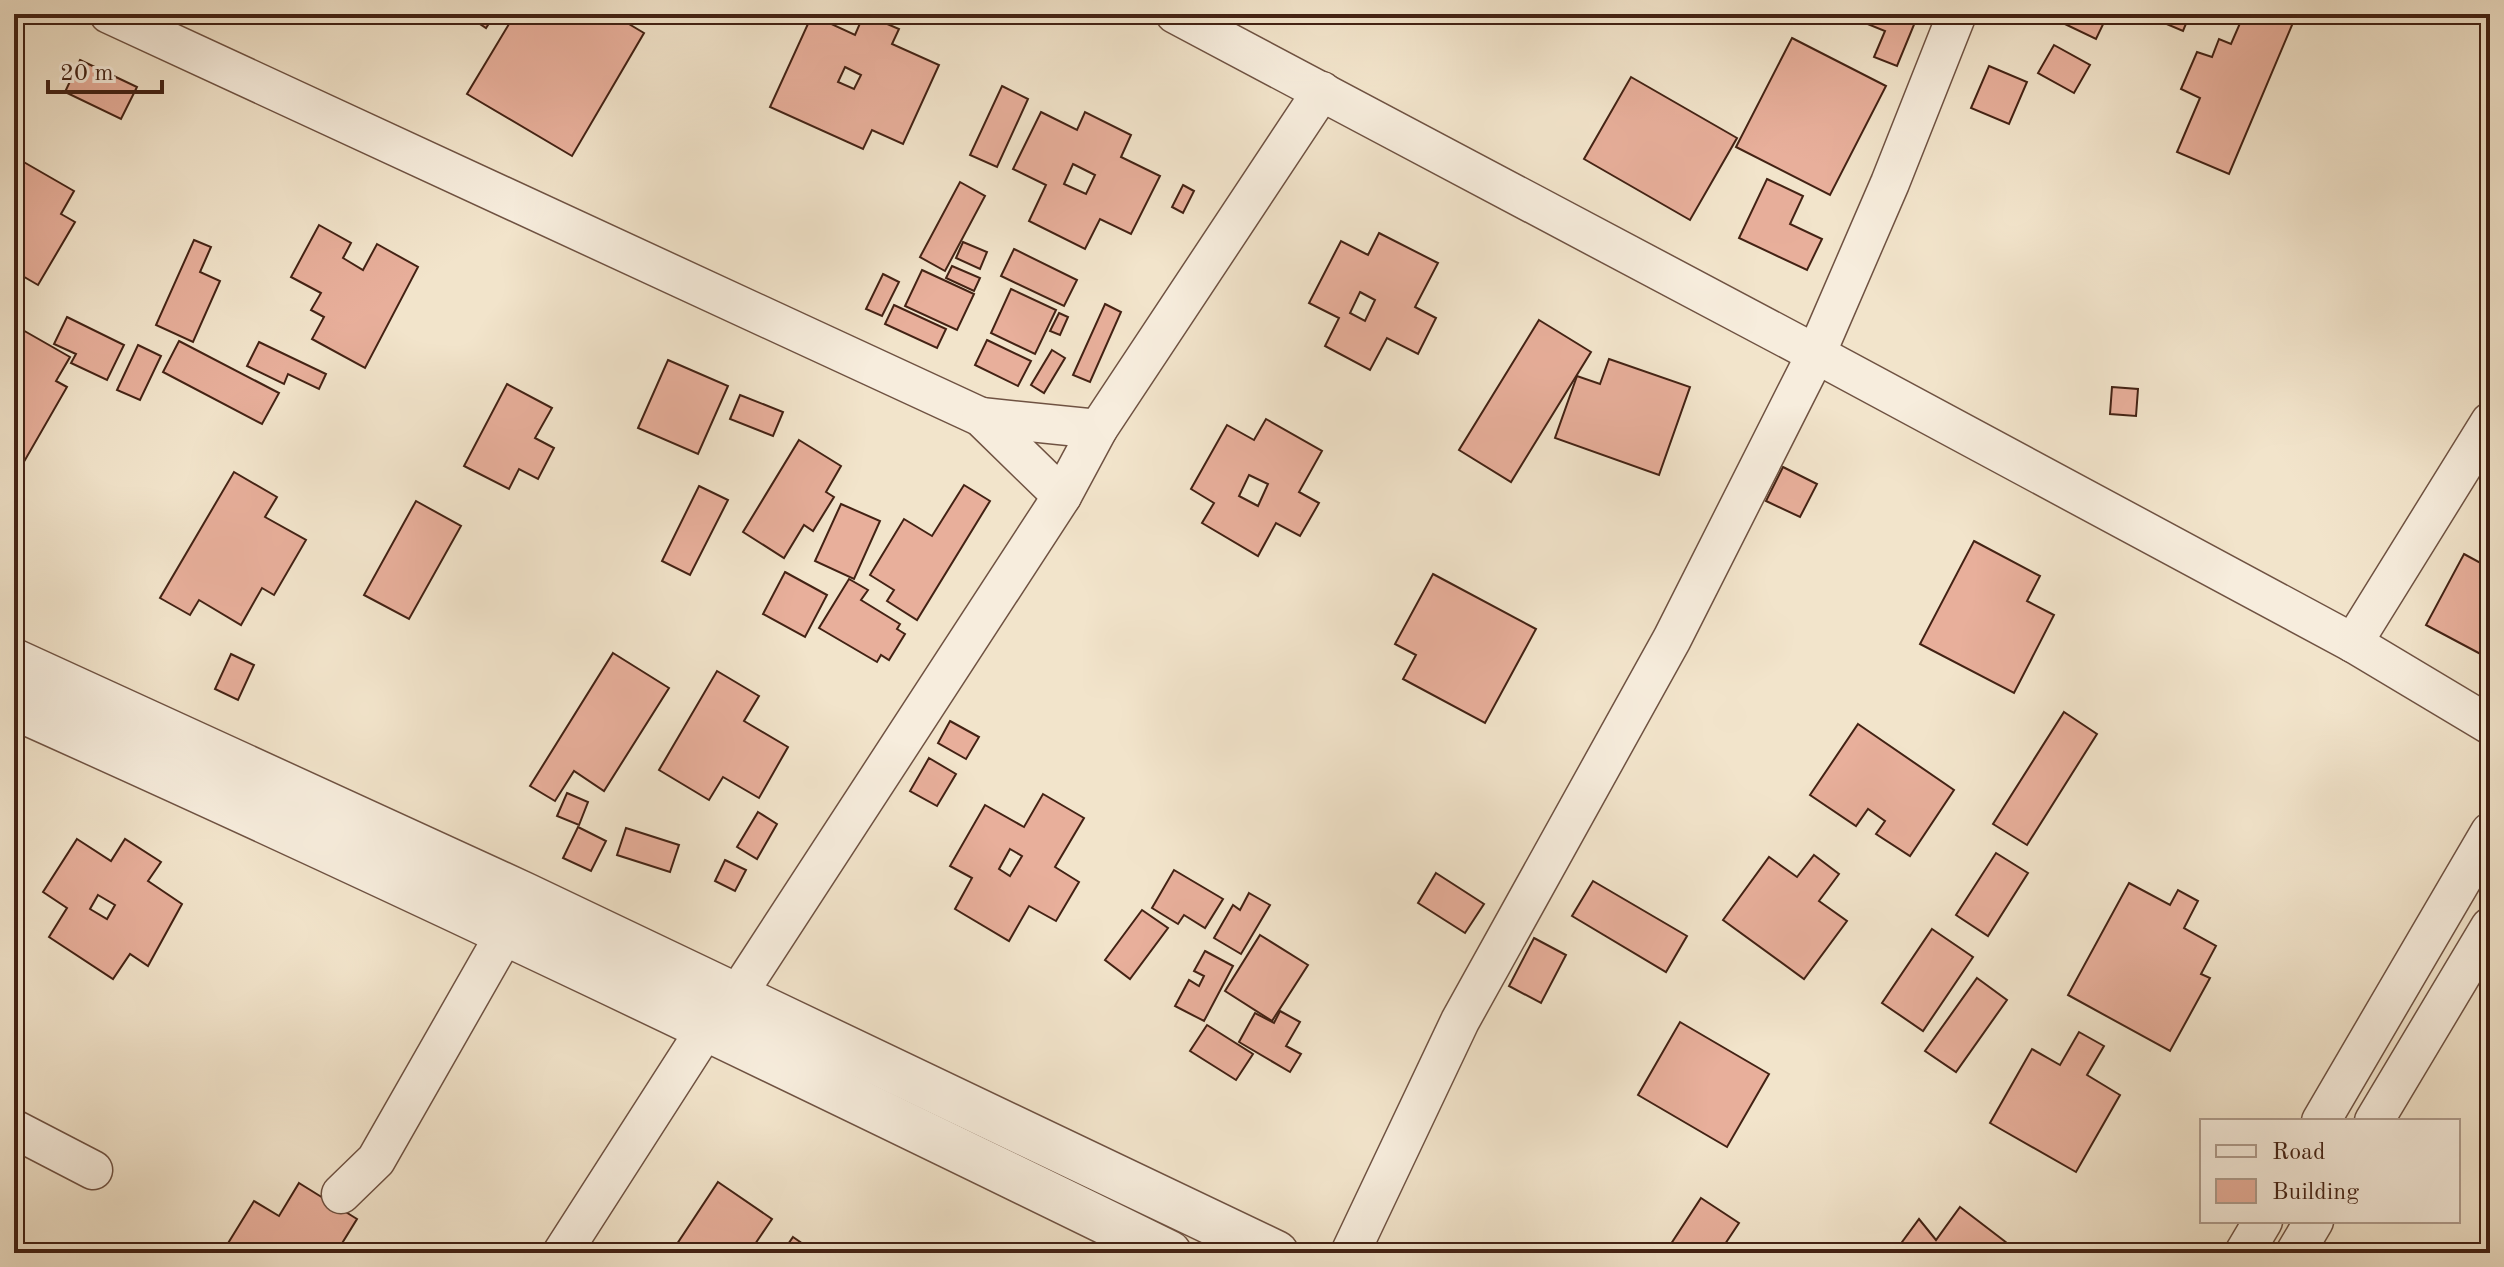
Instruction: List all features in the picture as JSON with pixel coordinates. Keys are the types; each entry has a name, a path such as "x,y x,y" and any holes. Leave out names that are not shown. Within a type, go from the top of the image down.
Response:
{"street":[{"path":"109,14 981,417 1098,429"},
{"path":"1175,14 2353,643 2490,725"},
{"path":"1350,1253 1460,1021 1672,639 1816,354 1890,183 1957,14"},
{"path":"737,995 1062,496 1098,429 1322,91"},
{"path":"981,417 1062,496"},
{"path":"2353,643 2490,422"},
{"path":"14,661 737,995 1276,1253"},
{"path":"14,707 306,838 707,1027 1169,1253"},
{"path":"2322,1119 2490,832"},
{"path":"2375,1119 2490,927"},
{"path":"341,1194 376,1160 505,934"},
{"path":"562,1253 707,1027"},
{"path":"14,1129 93,1170"},
{"path":"2244,1253 2262,1223"},
{"path":"2295,1253 2313,1223"}],"building":[{"path":"465,14 495,14 486,28"},
{"path":"515,14 612,14 644,33 572,156 467,94"},
{"path":"864,14 899,29 892,44 939,65 903,144 872,130 863,149 770,107 812,15 855,35","holes":["845,67 861,75 854,89 838,82"]},
{"path":"1869,14 1918,15 1897,66 1874,57 1885,31 1865,23"},
{"path":"2044,14 2108,14 2096,39"},
{"path":"2143,14 2190,14 2183,31"},
{"path":"2244,14 2286,14 2295,18 2229,174 2177,152 2200,98 2181,89 2197,52 2212,57 2219,39 2231,44"},
{"path":"1792,38 1886,86 1830,195 1736,147"},
{"path":"2054,45 2090,65 2074,93 2038,73"},
{"path":"80,60 137,87 121,119 65,92"},
{"path":"1989,66 2027,82 2009,124 1971,108"},
{"path":"1631,77 1737,138 1690,220 1584,159"},
{"path":"1002,86 1028,99 997,167 970,155"},
{"path":"1041,112 1077,130 1085,112 1131,135 1121,157 1160,176 1131,234 1100,219 1085,249 1029,221 1046,185 1013,169","holes":["1073,164 1095,175 1086,194 1064,184"]},
{"path":"15,157 74,191 61,214 75,222 38,285 14,271"},
{"path":"1767,179 1803,196 1790,224 1822,239 1807,270 1739,238"},
{"path":"960,182 985,196 945,271 920,257"},
{"path":"1183,185 1194,191 1183,213 1172,207"},
{"path":"319,225 351,243 343,258 363,270 377,244 418,267 365,368 312,339 324,317 311,310 321,293 291,277"},
{"path":"1379,233 1438,263 1415,307 1436,318 1418,354 1387,338 1370,370 1325,346 1339,318 1309,303 1341,241 1368,255","holes":["1360,292 1375,300 1365,321 1350,313"]},
{"path":"194,240 211,247 200,272 220,281 193,342 156,325"},
{"path":"963,242 987,252 980,269 956,258"},
{"path":"1014,249 1077,280 1064,306 1001,276"},
{"path":"952,266 980,278 974,291 946,278"},
{"path":"922,270 974,294 957,330 905,306"},
{"path":"883,274 899,282 882,316 866,309"},
{"path":"1011,289 1056,310 1035,354 991,333"},
{"path":"1105,304 1121,312 1090,382 1073,375"},
{"path":"894,305 946,329 937,348 885,324"},
{"path":"1059,313 1068,317 1060,335 1050,331"},
{"path":"67,317 124,345 107,380 71,363 76,354 54,344"},
{"path":"1539,320 1591,352 1511,482 1459,450"},
{"path":"21,329 70,357 56,381 67,387 21,467 14,463 14,342"},
{"path":"987,340 1031,361 1018,386 975,365"},
{"path":"179,341 279,393 262,424 163,372"},
{"path":"259,342 326,374 319,389 288,374 284,384 247,366"},
{"path":"138,345 161,356 140,400 117,390"},
{"path":"1052,350 1065,358 1044,393 1031,385"},
{"path":"1609,359 1690,387 1659,475 1555,438 1577,376 1600,384"},
{"path":"668,360 728,386 698,454 638,428"},
{"path":"507,384 552,408 535,438 554,448 538,479 519,469 509,489 464,466"},
{"path":"2112,387 2138,389 2136,416 2110,414"},
{"path":"740,395 783,412 773,436 730,419"},
{"path":"1266,419 1322,451 1299,492 1319,503 1300,536 1276,523 1258,556 1202,523 1214,503 1191,489 1227,425 1254,440","holes":["1249,475 1268,484 1258,506 1239,496"]},
{"path":"799,440 841,466 826,492 834,497 813,531 804,525 784,558 743,532"},
{"path":"1783,467 1817,484 1800,517 1766,501"},
{"path":"234,472 277,497 265,517 306,540 274,595 262,588 241,625 199,600 190,615 160,598"},
{"path":"964,485 990,501 917,620 887,601 894,590 870,575 904,519 932,536"},
{"path":"699,486 728,500 690,575 662,561"},
{"path":"416,501 461,526 409,619 364,595"},
{"path":"841,504 880,521 854,579 815,561"},
{"path":"1974,541 2040,576 2027,601 2054,615 2014,693 1920,644"},
{"path":"2464,554 2490,568 2490,659 2426,625"},
{"path":"785,572 827,595 805,637 763,614"},
{"path":"1433,574 1536,629 1485,723 1403,679 1416,655 1395,644"},
{"path":"849,579 868,590 861,600 900,624 897,629 905,634 889,660 881,655 877,662 819,628"},
{"path":"613,653 669,688 604,791 574,771 555,801 530,786"},
{"path":"231,654 254,665 238,700 215,689"},
{"path":"717,671 759,696 744,721 788,747 759,798 723,777 709,800 659,770"},
{"path":"2064,712 2097,734 2027,845 1993,824"},
{"path":"950,721 979,737 966,759 938,743"},
{"path":"1858,724 1954,790 1910,856 1876,834 1885,821 1868,809 1856,826 1810,795"},
{"path":"929,758 956,774 937,806 910,791"},
{"path":"567,793 588,802 579,825 557,816"},
{"path":"1043,794 1084,818 1055,867 1079,882 1056,921 1029,906 1009,941 955,909 972,878 950,866 985,805 1024,827","holes":["1010,849 1022,856 1010,876 999,869"]},
{"path":"758,812 777,824 757,859 737,847"},
{"path":"578,827 606,841 591,871 563,858"},
{"path":"626,828 679,845 670,872 617,855"},
{"path":"77,839 111,861 125,839 161,862 148,881 182,904 148,966 130,954 113,979 49,937 67,908 43,892","holes":["98,895 115,905 107,919 90,909"]},
{"path":"1996,853 2028,873 1988,936 1956,915"},
{"path":"1814,855 1839,874 1819,901 1847,921 1804,979 1723,920 1769,857 1797,877"},
{"path":"725,860 746,870 735,891 715,881"},
{"path":"1174,870 1223,899 1205,928 1184,915 1178,924 1152,908"},
{"path":"1436,873 1484,904 1465,933 1418,903"},
{"path":"1593,881 1687,936 1666,972 1572,916"},
{"path":"2129,883 2170,905 2178,890 2198,901 2184,928 2216,946 2201,974 2210,978 2170,1051 2068,995"},
{"path":"1249,893 1270,905 1241,954 1214,938 1233,905 1240,910"},
{"path":"1142,910 1168,928 1130,979 1105,960"},
{"path":"1932,929 1973,957 1923,1031 1882,1003"},
{"path":"1260,935 1308,965 1272,1021 1225,991"},
{"path":"1534,938 1566,955 1541,1003 1509,986"},
{"path":"1205,951 1233,966 1204,1021 1175,1006 1189,980 1199,986 1204,976 1194,971"},
{"path":"1977,978 2007,1000 1956,1072 1925,1051"},
{"path":"1280,1011 1300,1022 1286,1046 1301,1054 1290,1072 1239,1042 1255,1013 1274,1023"},
{"path":"1680,1022 1769,1074 1727,1147 1638,1095"},
{"path":"1207,1025 1253,1054 1236,1080 1190,1051"},
{"path":"2079,1032 2104,1046 2087,1075 2120,1095 2076,1172 1990,1123 2032,1049 2060,1065"},
{"path":"718,1182 772,1219 749,1253 671,1253"},
{"path":"299,1183 357,1219 336,1253 222,1253 254,1201 279,1216"},
{"path":"1701,1198 1739,1223 1719,1253 1665,1253"},
{"path":"1960,1207 2020,1253 1894,1253 1919,1219 1936,1240"},
{"path":"793,1237 816,1253 782,1253"}]}
